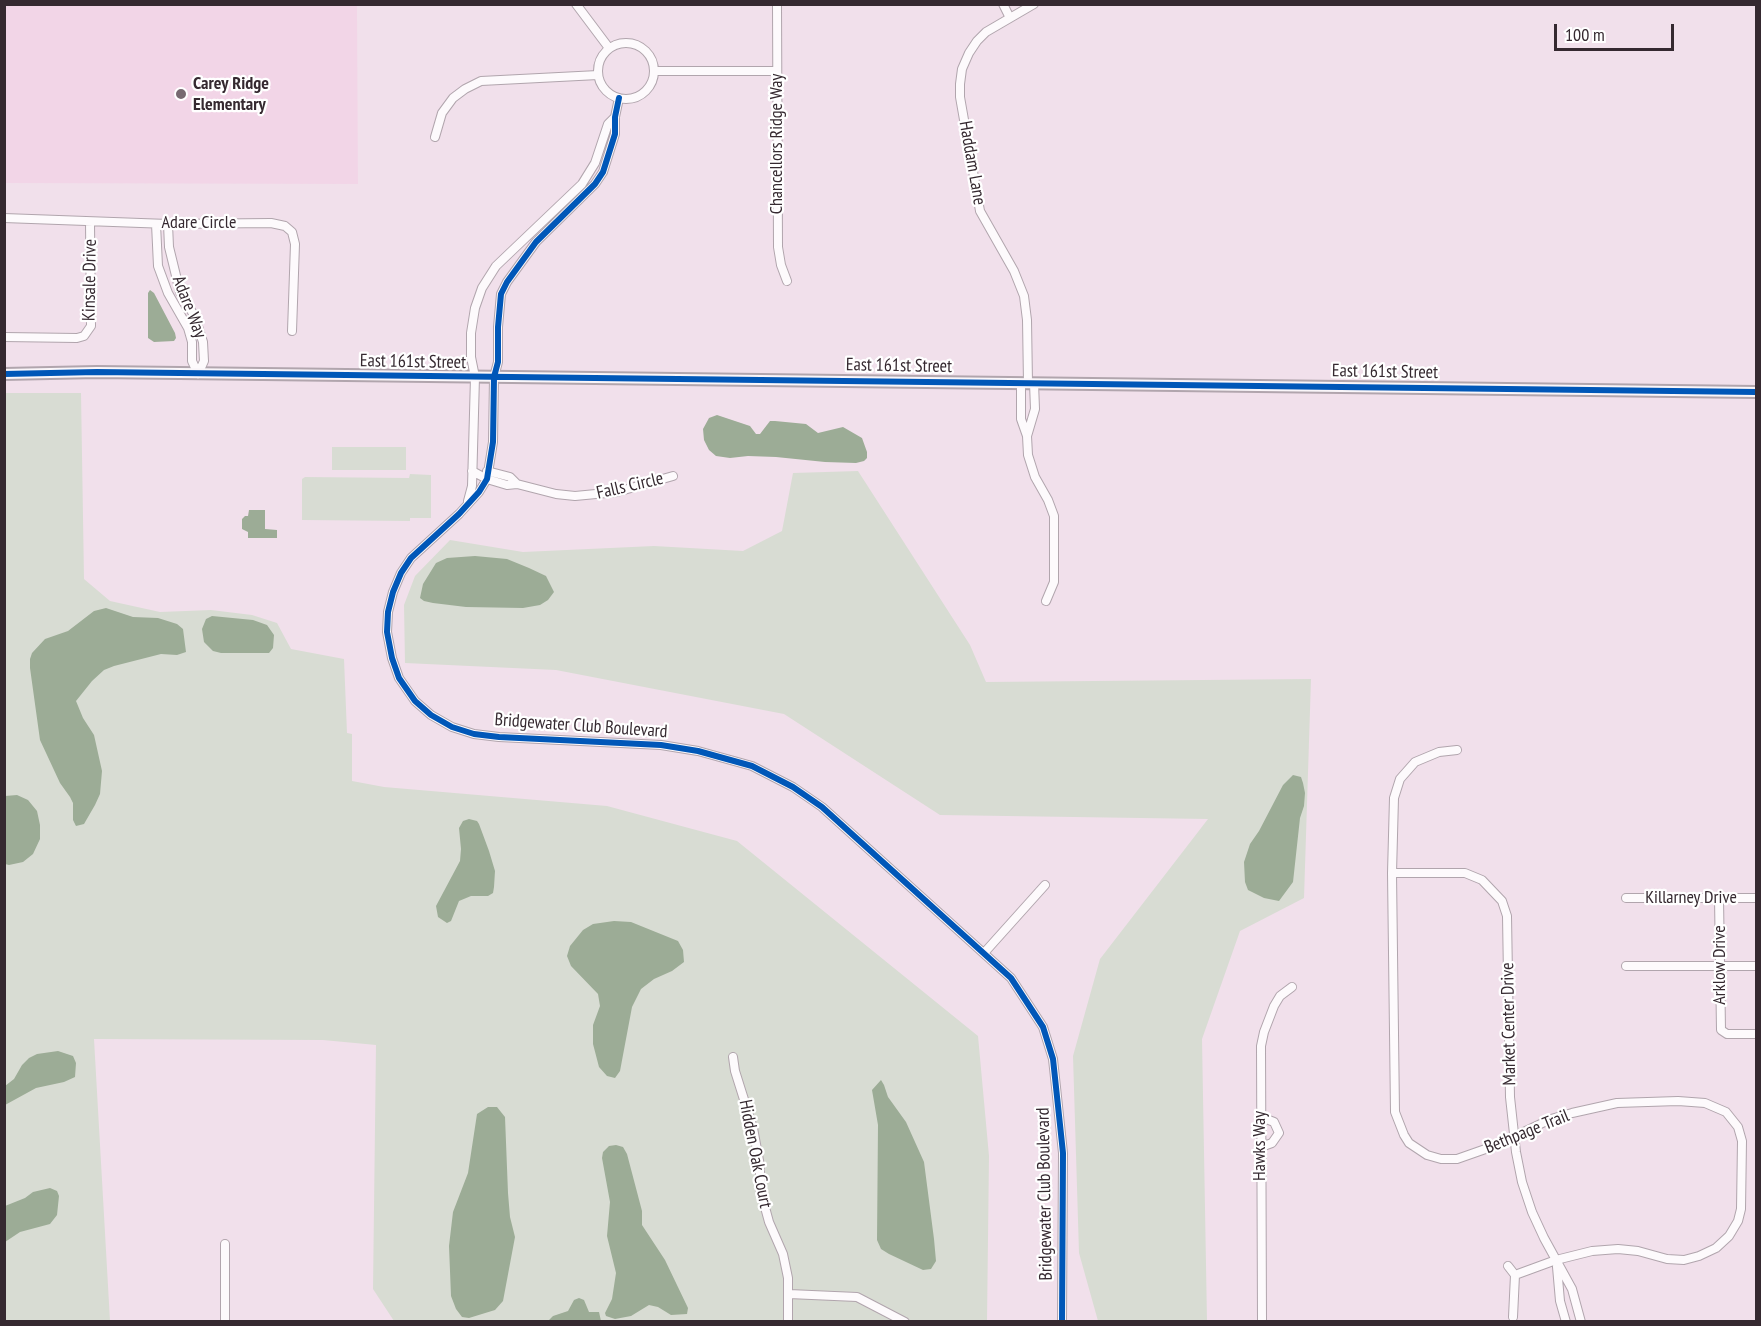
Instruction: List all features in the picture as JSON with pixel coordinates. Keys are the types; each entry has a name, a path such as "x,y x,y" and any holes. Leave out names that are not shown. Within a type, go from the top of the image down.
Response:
{"street":[{"path":"576,4 609,48"},
{"name":"Chancellors Ridge Way","path":"777,4 778,247 781,266 788,281"},
{"path":"1003,4 1010,18"},
{"name":"Haddam Lane","path":"1028,383 1027,320 1024,296 1014,271 980,212 960,97 962,69 977,41 986,32 1034,4"},
{"path":"623,43 638,46 650,56 654,71 650,85 633,98 619,98 603,87 598,75 600,60 609,48 623,43"},
{"path":"654,71 777,70"},
{"path":"435,137 442,114 453,98 465,88 481,81 598,75"},
{"path":"488,475 493,442 494,377 498,362 501,294 536,242 599,178 605,167 615,134 615,117 619,98"},
{"path":"467,503 472,486 474,377 471,333 475,308 496,266 582,184 595,163 608,124 615,117"},
{"name":"Adare Circle","path":"4,218 156,224 271,223 285,226 292,232 296,244 292,331"},
{"name":"Kinsale Drive","path":"4,337 77,338 84,336 91,326 90,222"},
{"name":"Adare Way","path":"156,224 158,266 168,293 190,335 192,361 198,374"},
{"name":"Adare Way","path":"168,224 169,247 180,292 195,317 203,342 204,361 198,374"},
{"name":"East 161st Street","path":"4,372 1756,392"},
{"path":"1027,436 1035,409 1028,383"},
{"path":"1028,383 1021,419 1027,436 1028,455 1032,469 1054,516 1054,582 1046,601"},
{"name":"Falls Circle","path":"472,471 510,477 517,484 556,494 586,496 617,492 673,476"},
{"name":"Bridgewater Club Boulevard","path":"488,475 479,492 459,514 411,558 393,592 388,612 387,632 399,678 415,700 431,715 452,727 474,734 660,745 698,751 752,766 793,787 822,807 1011,978 1028,1001 1042,1027 1053,1059 1063,1153 1062,1322"},
{"name":"Bethpage Trail","path":"1457,750 1439,753 1415,762 1407,769 1397,785 1393,803 1395,1112 1400,1129 1409,1143 1421,1152 1434,1157 1449,1159 1467,1157 1551,1119 1635,1101 1705,1103 1726,1112 1738,1127 1742,1141 1741,1209 1738,1221 1729,1236 1716,1248 1684,1260 1667,1259 1638,1251 1618,1249 1593,1251 1556,1260 1515,1275"},
{"name":"Market Center Drive","path":"1392,873 1466,873 1482,880 1502,901 1508,927 1510,1097 1522,1182 1532,1212 1572,1289 1581,1322"},
{"path":"984,953 1045,885"},
{"name":"Killarney Drive","path":"1626,898 1756,898"},
{"name":"Arklow Drive","path":"1719,898 1720,1026 1727,1034 1756,1034"},
{"path":"1626,966 1756,966"},
{"name":"Hawks Way","path":"1260,1319 1260,1064 1264,1032 1280,996 1292,987"},
{"name":"Hidden Oak Court","path":"733,1057 735,1071 753,1128 760,1166 760,1189 769,1222 783,1254 789,1293 788,1322"},
{"path":"1261,1117 1274,1122 1279,1133 1272,1143 1261,1147"},
{"path":"225,1244 225,1322"},
{"name":"Market Center Drive","path":"1556,1260 1566,1322"},
{"path":"1508,1266 1515,1275 1514,1317"},
{"path":"789,1293 857,1297 905,1322"},
{"path":"1562,1308 1577,1304"}],"shaded area":[{"name":"Carey Ridge Elementary","path":"5,4 357,5 358,184 5,183"},
{"path":"150,290 154,293 175,333 174,341 154,342 148,338 148,293"},
{"path":"5,393 81,393 84,579 110,601 160,612 211,610 252,615 277,623 291,649 344,659 347,733 352,734 352,781 384,787 607,806 737,841 978,1036 989,1156 987,1321 394,1321 373,1289 376,1045 323,1040 94,1039 110,1321 5,1322"},
{"path":"717,415 750,426 756,434 760,434 770,421 806,424 818,433 843,427 862,438 867,458 856,463 776,457 716,456 709,450 704,440 703,429 709,418"},
{"path":"332,447 406,447 406,470 332,470"},
{"path":"858,471 970,645 986,682 1311,679 1304,898 1240,931 1202,1039 1207,1321 1098,1321 1079,1253 1073,1056 1100,959 1208,819 940,815 784,714 556,670 405,663 404,605 415,576 450,540 523,552 654,546 743,551 782,531 793,473"},
{"path":"410,474 431,475 431,518 410,518 410,521 302,520 302,479 305,477 409,478"},
{"path":"249,510 265,510 265,529 277,530 277,538 248,538 248,532 242,529 242,519 248,516"},
{"path":"475,556 507,559 529,568 546,576 554,592 540,605 523,608 466,607 433,603 420,598 423,584 436,563 447,558"},
{"path":"106,608 133,617 158,618 177,624 183,629 186,652 177,655 161,654 104,670 76,701 94,735 102,771 100,794 95,805 84,824 76,826 73,820 73,803 60,783 40,740 30,659 32,653 45,639 68,631 94,611"},
{"path":"212,616 253,620 267,625 274,635 273,648 269,653 213,651 204,642 202,629 206,619"},
{"path":"1293,775 1301,777 1305,793 1304,806 1300,818 1293,882 1279,901 1264,898 1248,890 1245,882 1244,862 1250,844 1283,785"},
{"path":"17,795 28,800 37,811 40,839 33,854 23,862 9,865 5,864 5,796"},
{"path":"469,819 479,824 489,851 495,871 493,893 488,896 471,896 459,901 451,921 447,923 438,917 436,906 460,861 459,828 463,821"},
{"path":"614,921 631,922 678,941 683,950 684,962 641,989 632,1007 620,1071 615,1078 607,1076 599,1067 593,1044 593,1025 600,1006 598,994 571,966 567,956 570,946 583,930 593,924"},
{"path":"58,1051 73,1056 76,1063 75,1077 64,1082 36,1088 5,1105 5,1086 14,1079 22,1065 37,1054"},
{"path":"881,1080 888,1097 906,1122 924,1162 936,1261 931,1269 923,1270 889,1254 881,1249 877,1240 878,1125 872,1090"},
{"path":"488,1107 497,1107 505,1117 510,1217 515,1237 503,1301 495,1310 469,1318 462,1317 451,1296 449,1246 453,1212 468,1173 477,1114"},
{"path":"609,1146 623,1147 627,1154 642,1211 642,1225 665,1260 688,1308 687,1314 671,1315 658,1307 649,1305 631,1316 615,1319 606,1316 605,1313 612,1299 616,1273 607,1236 610,1202 602,1158 603,1152"},
{"path":"50,1188 57,1191 59,1196 57,1215 50,1224 20,1232 5,1242 5,1206 33,1192"},
{"path":"579,1298 584,1300 589,1312 599,1312 601,1321 548,1321 553,1316 568,1311 574,1300"}],"cycle path":[{"path":"619,98 615,117 615,134 603,172 595,184 536,242 501,294 498,362 494,377 493,442 487,479 479,492 459,514 411,558 401,573 388,612 387,632 399,678 415,701 431,715 452,727 474,734 661,745 698,751 752,766 793,787 822,807 1011,978 1043,1027 1053,1059 1063,1153 1062,1322"},
{"path":"4,374 97,372 1756,392"}],"place":[{"name":"Carey Ridge Elementary","path":"181,94"}]}
